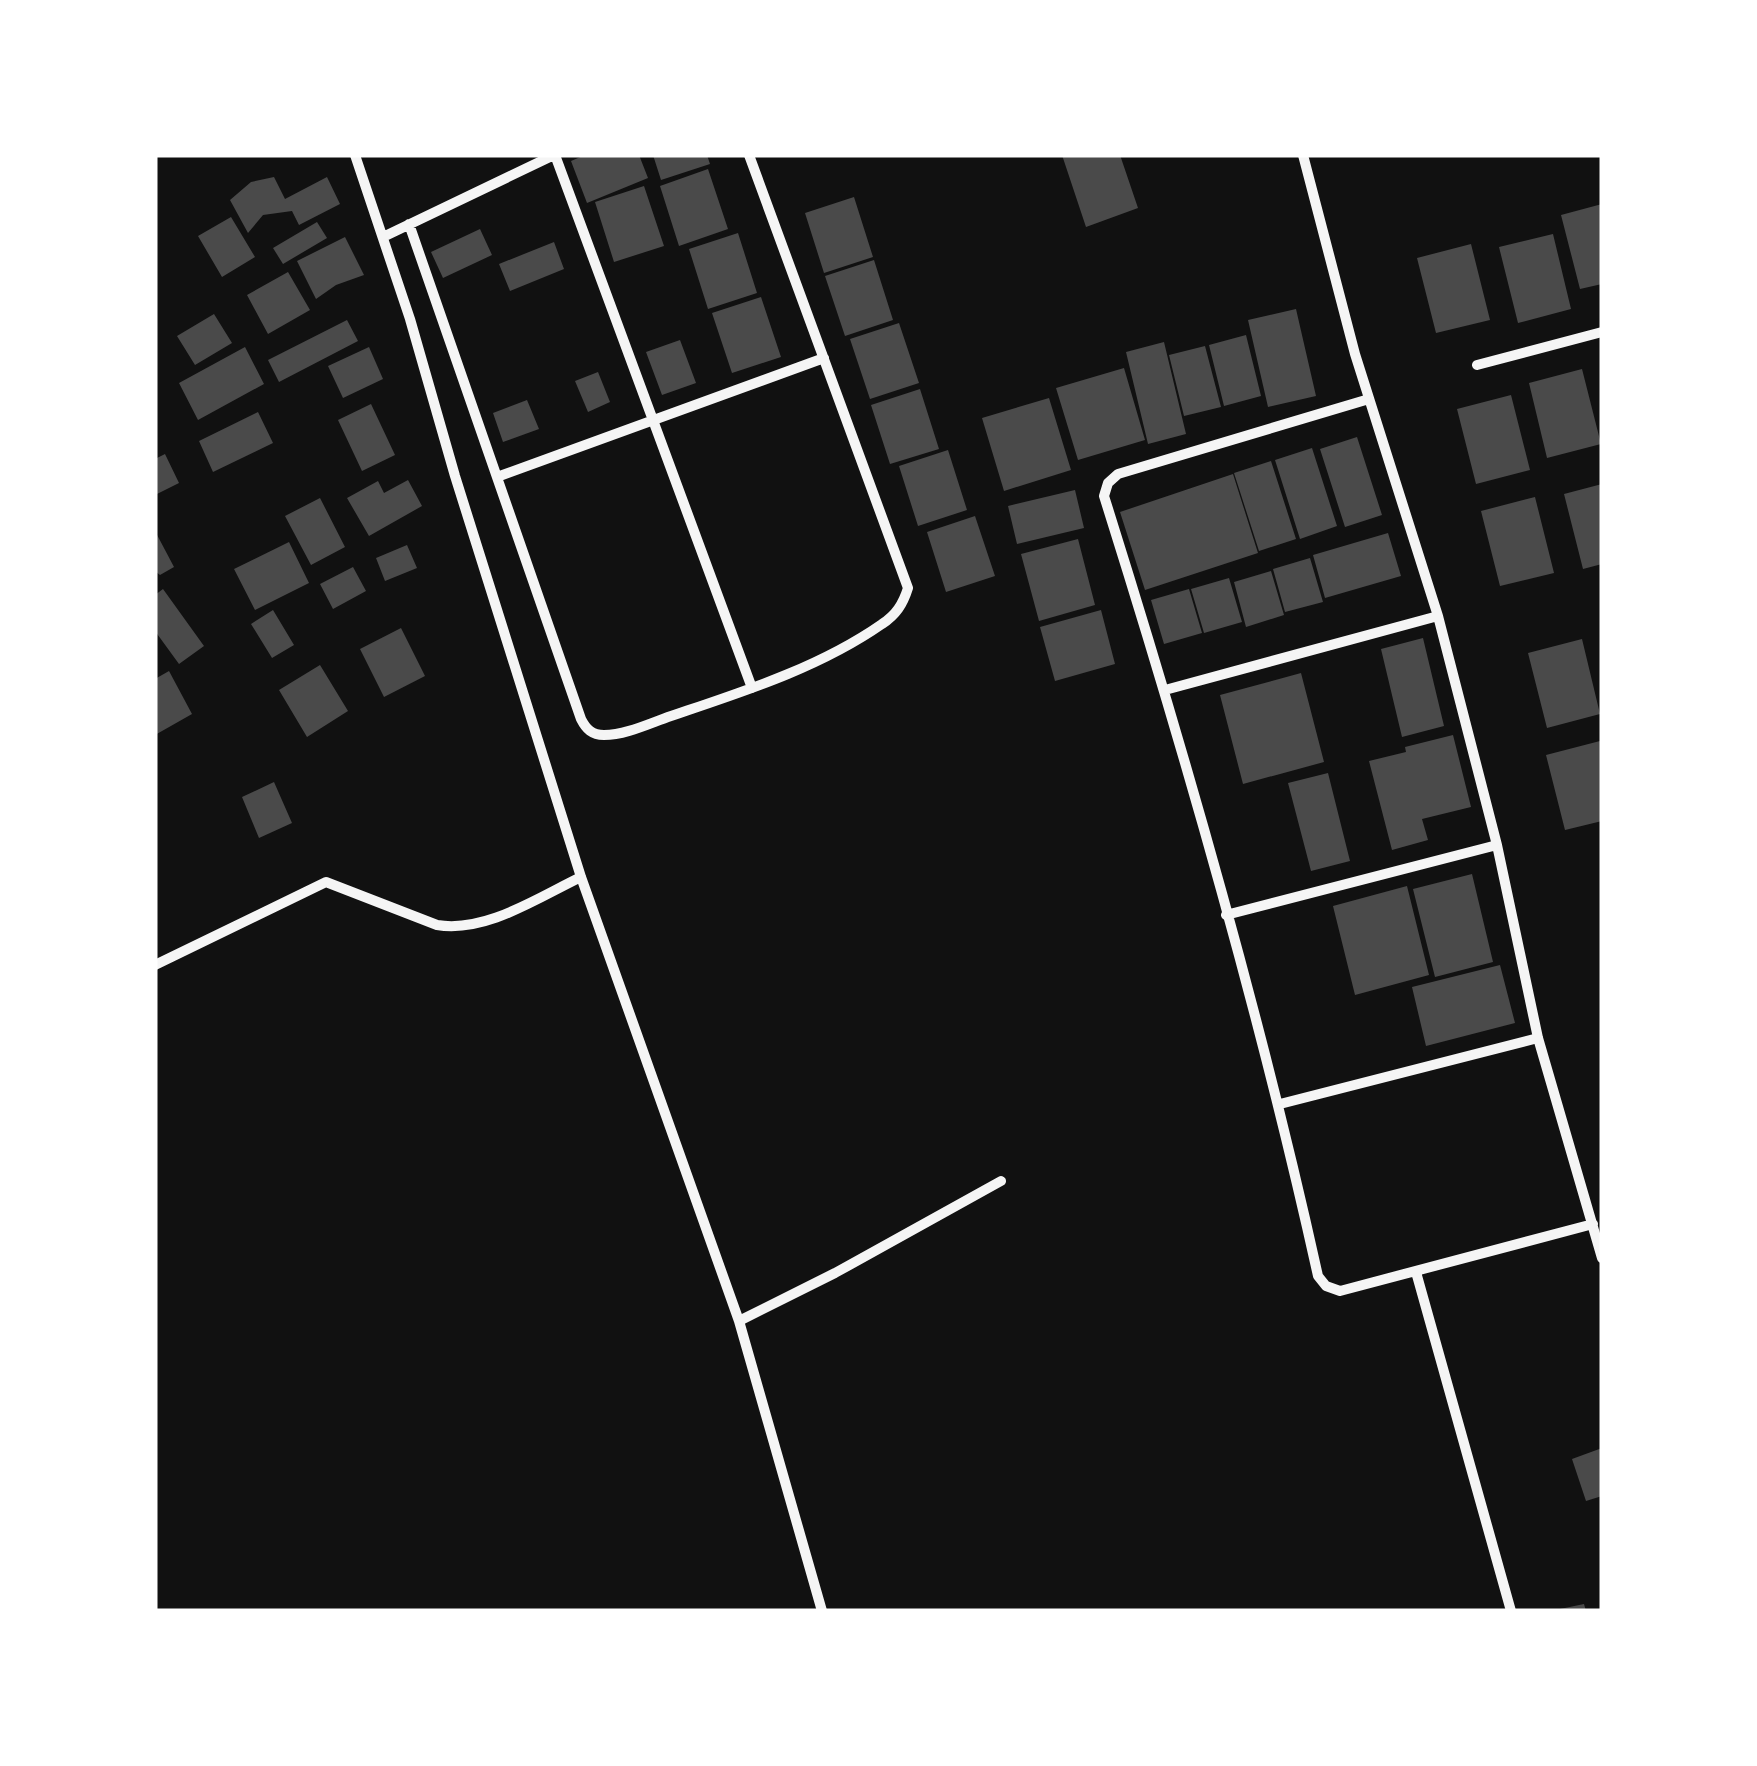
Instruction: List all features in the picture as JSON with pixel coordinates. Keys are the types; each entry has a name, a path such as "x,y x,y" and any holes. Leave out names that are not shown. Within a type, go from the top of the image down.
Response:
{"street":[{"path":"355,155 581,877 739,1321 822,1611"},
{"path":"383,237 555,155 752,688"},
{"path":"409,224 586,729 594,734 618,733 752,688 820,659 883,624 902,606 908,588 749,155"},
{"path":"1303,155 1369,399 1438,616 1496,845 1538,1038 1602,1258"},
{"path":"1477,366 1602,332"},
{"path":"497,477 824,358"},
{"path":"1369,399 1118,474 1108,483 1104,496 1165,690 1280,1104 1318,1276 1326,1286 1340,1290 1592,1224"},
{"path":"1165,690 1438,616"},
{"path":"1226,915 1496,845"},
{"path":"155,965 326,882 437,925 455,928 483,922 581,877"},
{"path":"1280,1104 1538,1038"},
{"path":"739,1321 836,1273 1001,1181"},
{"path":"1416,1272 1510,1611"}],"building":[{"path":"585,155 639,155 648,178 587,203 571,161"},
{"path":"653,155 707,155 710,164 661,180"},
{"path":"1062,155 1120,155 1138,208 1086,227"},
{"path":"708,169 728,229 679,246 660,186"},
{"path":"274,177 285,199 327,177 340,204 299,225 292,211 263,215 248,233 230,200 251,182"},
{"path":"644,186 664,246 614,262 595,202"},
{"path":"854,197 873,257 824,273 805,213"},
{"path":"1602,204 1602,284 1580,289 1561,215"},
{"path":"231,217 255,257 222,277 198,236"},
{"path":"317,222 327,238 283,264 273,248"},
{"path":"480,229 492,255 443,278 431,252"},
{"path":"738,233 757,293 708,309 689,249"},
{"path":"1553,234 1571,309 1518,323 1499,247"},
{"path":"345,237 364,275 336,285 316,299 297,261"},
{"path":"554,242 564,269 510,291 499,264"},
{"path":"1471,244 1490,320 1436,333 1417,258"},
{"path":"874,260 893,320 845,336 825,276"},
{"path":"288,272 310,310 268,334 247,295"},
{"path":"761,297 781,357 732,373 712,313"},
{"path":"1296,309 1316,396 1268,407 1248,320"},
{"path":"214,314 232,343 195,365 177,336"},
{"path":"347,320 358,341 279,382 268,360"},
{"path":"899,323 919,383 870,399 850,339"},
{"path":"1246,335 1261,396 1224,406 1209,345"},
{"path":"680,340 696,383 662,395 646,352"},
{"path":"1164,342 1186,434 1148,444 1126,352"},
{"path":"1205,346 1221,407 1184,416 1169,355"},
{"path":"245,347 264,384 198,420 179,383"},
{"path":"369,347 383,379 343,398 328,366"},
{"path":"1124,368 1145,440 1078,460 1056,388"},
{"path":"1582,369 1601,444 1547,458 1529,383"},
{"path":"598,372 610,402 588,412 575,381"},
{"path":"920,389 939,449 890,464 871,405"},
{"path":"1511,395 1530,470 1476,484 1457,409"},
{"path":"1049,398 1071,470 1004,491 982,418"},
{"path":"527,400 539,429 503,442 493,413"},
{"path":"371,404 395,455 362,471 338,420"},
{"path":"258,412 273,443 213,472 199,441"},
{"path":"1357,437 1382,515 1345,527 1320,449"},
{"path":"1312,448 1337,526 1300,539 1275,460"},
{"path":"948,450 967,510 918,526 899,466"},
{"path":"165,454 179,483 155,495 155,459"},
{"path":"1271,461 1296,539 1259,551 1234,473"},
{"path":"1233,474 1258,553 1145,590 1120,512"},
{"path":"408,480 422,506 369,536 347,498 378,481 384,493"},
{"path":"1602,484 1602,564 1583,569 1564,494"},
{"path":"1075,490 1084,528 1017,544 1008,506"},
{"path":"1535,497 1554,573 1500,586 1481,511"},
{"path":"320,498 345,547 311,565 285,516"},
{"path":"975,516 995,576 946,592 927,532"},
{"path":"155,531 174,567 160,575 155,571"},
{"path":"1388,533 1401,576 1325,598 1313,555"},
{"path":"1078,539 1095,605 1039,621 1021,554"},
{"path":"289,542 309,583 255,610 234,569"},
{"path":"407,545 417,568 385,581 376,558"},
{"path":"1310,558 1323,602 1285,612 1273,569"},
{"path":"353,567 366,591 333,609 320,584"},
{"path":"1271,571 1284,615 1246,627 1234,582"},
{"path":"1229,578 1242,622 1204,633 1191,589"},
{"path":"163,589 204,646 179,664 155,631 155,595"},
{"path":"1189,589 1202,633 1164,644 1151,600"},
{"path":"273,610 294,645 272,658 251,624"},
{"path":"1101,610 1115,664 1055,681 1040,627"},
{"path":"401,628 425,676 384,697 360,649"},
{"path":"1423,638 1444,726 1402,737 1381,649"},
{"path":"1582,639 1600,714 1547,728 1528,653"},
{"path":"320,665 348,711 307,737 279,690"},
{"path":"169,671 192,714 155,735 155,679"},
{"path":"1301,673 1324,762 1243,784 1220,695"},
{"path":"1453,735 1471,807 1422,819 1428,840 1392,850 1369,761"},
{"path":"1600,741 1602,821 1565,830 1546,755"},
{"path":"1328,773 1350,861 1311,871 1288,783"},
{"path":"274,782 292,823 259,838 242,797"},
{"path":"1472,874 1493,962 1435,977 1413,889"},
{"path":"1407,886 1429,975 1355,995 1333,906"},
{"path":"1500,965 1515,1023 1426,1046 1412,987"},
{"path":"1602,1448 1602,1496 1586,1501 1572,1459"},
{"path":"1584,1604 1586,1611 1560,1611 1560,1609"}]}
